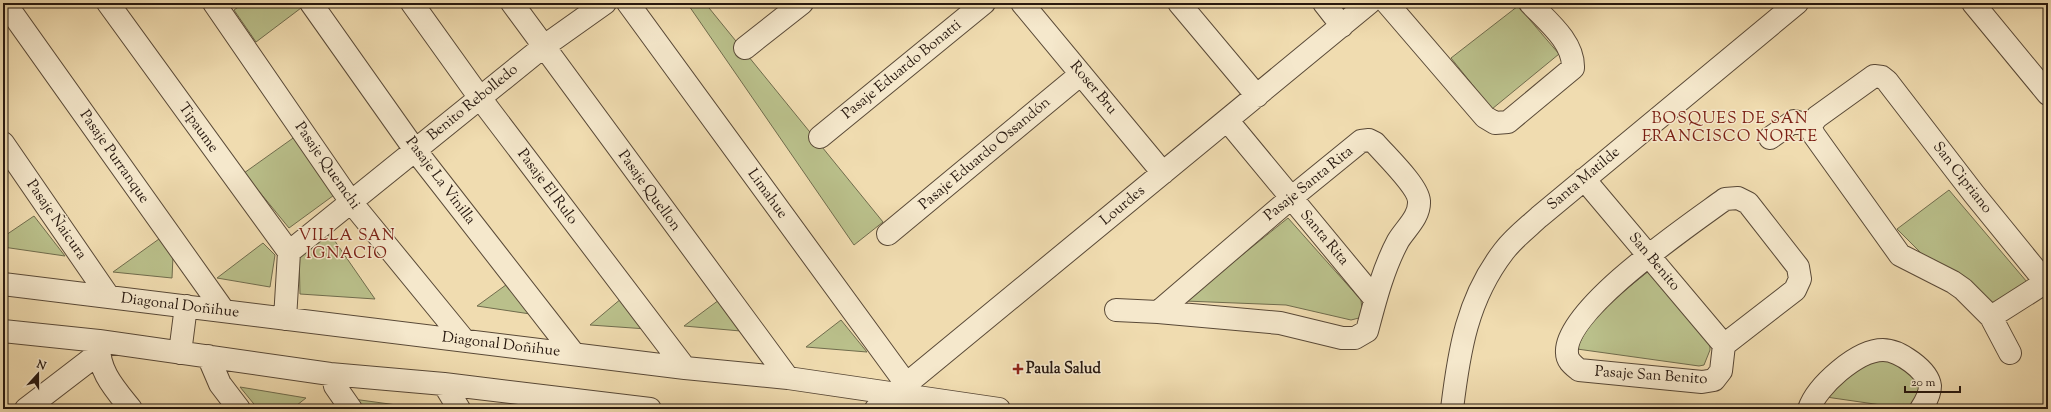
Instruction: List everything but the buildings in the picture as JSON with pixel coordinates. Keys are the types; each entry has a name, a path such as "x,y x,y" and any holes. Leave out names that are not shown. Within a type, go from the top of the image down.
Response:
{"street":[{"name":"Pasaje Purranque","path":"5,3 224,311"},
{"name":"Tipaume","path":"108,3 289,252"},
{"name":"Pasaje Quemchi","path":"214,3 351,202 464,340"},
{"name":"Pasaje La Vinilla","path":"311,3 416,150 574,354"},
{"name":"Pasaje El Rulo","path":"412,3 480,98 686,368"},
{"name":"Pasaje Quellon","path":"512,3 788,378"},
{"name":"Benito Rebolledo","path":"289,252 543,47 605,3"},
{"name":"Limahue","path":"628,3 901,389"},
{"path":"745,48 802,3"},
{"name":"Pasaje Eduardo Bonatti","path":"820,137 984,3"},
{"name":"Roser Bru","path":"1022,3 1149,154 1163,173"},
{"path":"1179,3 1257,96"},
{"path":"1324,3 1342,26"},
{"name":"Lourdes","path":"876,409 1369,3"},
{"path":"1387,3 1485,117 1495,123 1508,122 1573,68 1574,57 1569,46 1530,3"},
{"name":"Santa Matilde","path":"1452,409 1457,364 1467,321 1484,282 1504,251 1518,235 1584,179 1797,3"},
{"path":"1973,3 2048,94"},
{"name":"Pasaje Eduardo Ossandón","path":"888,234 1081,74"},
{"name":"San Cipriano","path":"1810,126 1817,118 1874,76 1882,77 1974,194 2047,283"},
{"name":"Santa Rita","path":"1227,120 1375,299"},
{"path":"1770,138 1794,121 1810,126 1814,136 1900,255 1953,282 1973,298 1991,317 2010,353"},
{"name":"Pasaje Santa Rita","path":"1116,310 1158,312 1280,323 1342,338 1355,338 1367,331 1375,299 1393,250 1403,232 1418,213 1419,201 1416,191 1375,143 1369,140 1362,141 1291,198 1158,312"},
{"name":"Pasaje Ñaicura","path":"3,144 109,297"},
{"name":"San Benito","path":"1584,179 1724,345"},
{"name":"Pasaje San Benito","path":"1725,198 1738,198 1748,203 1798,267 1800,279 1795,290 1724,345 1722,370 1714,380 1702,382 1579,370 1570,363 1566,353 1572,335 1581,318 1590,306 1649,255 1725,198"},
{"path":"285,319 289,252"},
{"path":"1991,317 2047,283"},
{"name":"Diagonal Doñihue","path":"3,284 686,368 901,389 999,409"},
{"path":"180,352 186,306"},
{"path":"3,331 99,347 180,352 330,374 444,384 650,409"},
{"path":"26,409 99,347"},
{"path":"99,347 107,378 131,409"},
{"path":"1809,409 1814,397 1822,386 1843,369 1866,354 1884,350 1902,356 1924,374 1930,386 1926,402 1921,409"},
{"path":"208,356 220,384 239,409"},
{"path":"330,374 333,376 335,386 351,409"},
{"path":"444,384 459,409"}],"green space":[{"path":"244,3 304,3 305,5 256,42 234,10"},
{"path":"687,3 705,3 883,222 854,245"},
{"path":"1518,6 1559,54 1492,109 1451,58"},
{"path":"296,136 341,190 289,228 244,173"},
{"path":"1949,190 2027,282 1995,310 1927,259 1897,229"},
{"path":"34,216 65,256 3,247 3,237"},
{"path":"1288,218 1361,300 1362,310 1359,318 1351,320 1286,305 1185,301"},
{"path":"330,234 375,299 300,294 299,251"},
{"path":"159,239 173,256 172,278 113,272"},
{"path":"263,243 275,255 270,287 217,278"},
{"path":"1650,270 1710,342 1710,350 1704,365 1699,366 1577,349 1590,325 1608,305"},
{"path":"510,282 537,315 477,306"},
{"path":"723,297 752,332 684,326"},
{"path":"622,298 647,329 590,325"},
{"path":"841,320 867,352 806,347"},
{"path":"1877,354 1912,369 1921,392 1909,409 1826,397 1846,376"},
{"path":"240,387 306,398 292,409 258,409"},
{"path":"353,399 426,409 363,409"}],"place":[{"name":"Paula Salud","path":"1018,369"}],"district":[{"name":"BOSQUES DE SAN FRANCISCO NORTE","path":"1730,128"},
{"name":"VILLA SAN IGNACIO","path":"347,245"}]}
